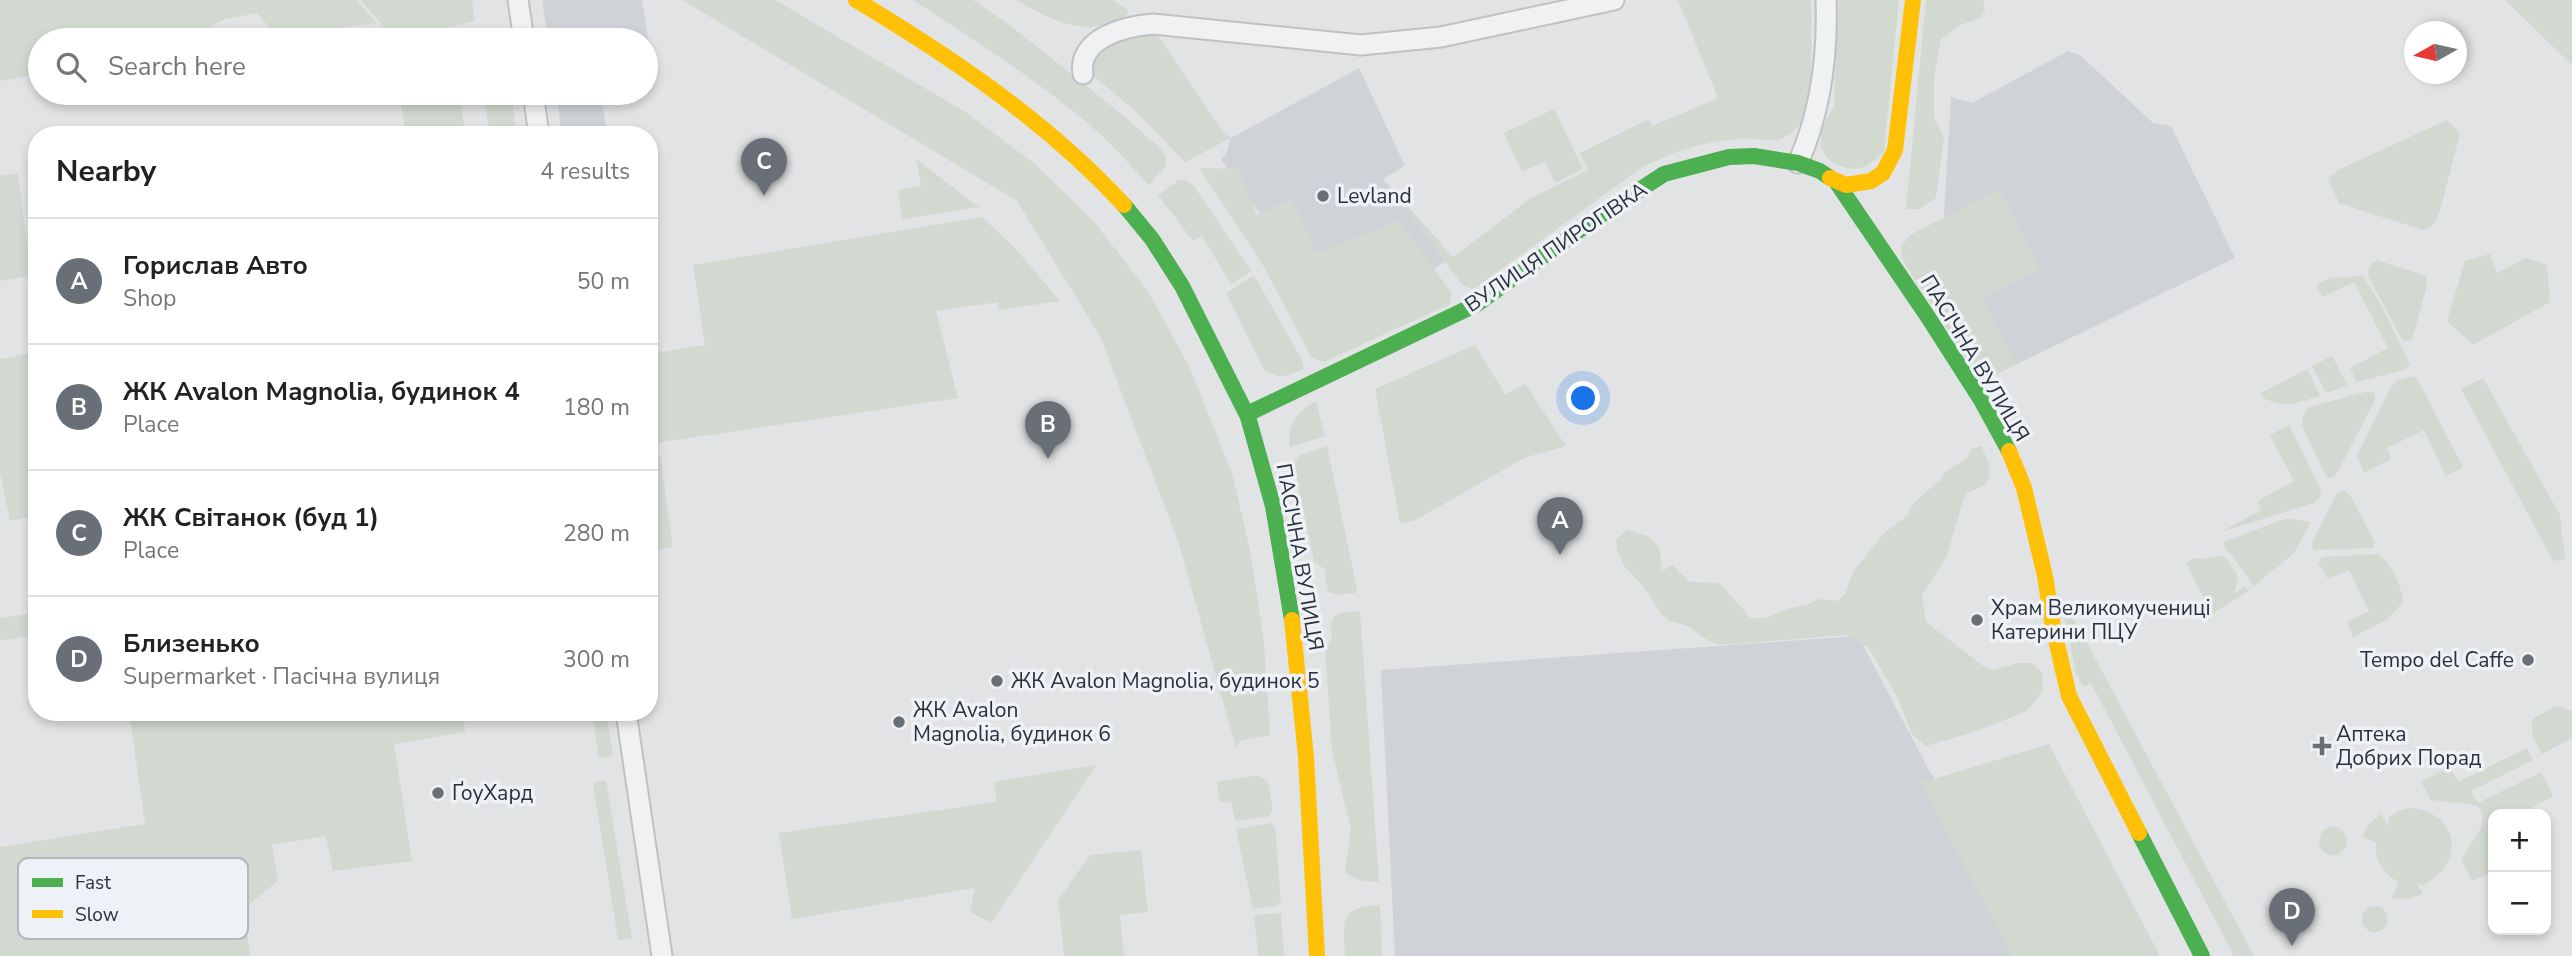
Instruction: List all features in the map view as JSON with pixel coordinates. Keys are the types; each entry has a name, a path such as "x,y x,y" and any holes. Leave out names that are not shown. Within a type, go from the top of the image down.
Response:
{"street":[{"path":"518,0 522,28"},
{"name":"ПАСІЧНА ВУЛИЦЯ","path":"856,0 977,76 1083,162 1108,187 1131,212 1185,290 1247,414 1263,466 1293,612 1317,956"},
{"path":"1083,74 1083,58 1090,47 1117,31 1136,25 1153,23 1361,44 1441,37 1614,0"},
{"path":"1798,163 1812,131 1822,93 1826,0"},
{"path":"1837,183 1859,184 1871,181 1883,173 1891,161 1895,150 1913,0"},
{"path":"535,105 538,126"},
{"name":"ВУЛИЦЯ ПИРОГІВКА","path":"1247,414 1477,304 1592,221 1664,174 1729,157 1774,157 1820,171 1837,183"},
{"name":"ПАСІЧНА ВУЛИЦЯ","path":"1837,183 1928,317 2005,442 2024,488 2069,696 2202,956"},
{"path":"626,721 662,956"}],"shaded area":[{"path":"0,0 356,0 377,23 335,28 270,28 257,13 225,19 207,28 28,28 28,76 0,81"},
{"path":"360,0 472,0 475,21 444,28 385,28"},
{"path":"542,0 642,0 647,28 546,28"},
{"path":"682,0 775,0 967,113 1035,164 1095,223 1149,293 1190,368 1232,473 1250,550 1264,642 1270,735 1241,740 1236,748 1179,544 1100,336 1017,201"},
{"path":"913,0 973,0 1011,26 1119,112 1160,148 1166,156 1165,167 1149,185 1100,134 1056,97"},
{"path":"1016,0 1113,0 1128,10 1124,19 1094,27 1081,26 1056,20"},
{"path":"1678,0 1811,0 1811,79 1808,108 1803,121 1781,139 1717,142 1653,162 1474,289 1463,286 1402,204 1402,200 1453,257 1531,198 1588,170 1580,153 1649,119 1652,126 1718,98"},
{"path":"1838,0 1899,0 1884,152 1868,165 1852,169 1838,165 1826,157 1821,144 1822,129 1834,107"},
{"path":"1926,0 1983,0 1985,11 1980,18 1960,25 1941,39 1934,77 1934,118 1944,138 1936,198 1920,209 1906,209"},
{"path":"2505,0 2572,0 2572,65"},
{"path":"1151,25 1222,130 1231,138 1185,162 1134,110 1091,74 1090,60 1098,46"},
{"path":"2068,51 2080,55 2153,123 2171,126 2235,258 2007,369 1943,230 1951,97 1972,103"},
{"name":"Levland","path":"1359,68 1405,166 1383,179 1453,257 1333,330 1263,218 1221,159 1226,154 1231,138"},
{"path":"401,105 461,105 464,126 404,126"},
{"path":"485,105 513,105 515,126 489,126"},
{"path":"558,105 603,105 606,126 561,126"},
{"path":"1554,109 1583,169 1555,183 1545,161 1522,172 1504,133"},
{"path":"2447,120 2460,133 2440,211 2432,227 2423,230 2339,203 2328,178 2340,169"},
{"path":"916,159 979,207 902,219 898,190 921,186"},
{"path":"1199,168 1239,169 1257,215 1292,199 1317,253 1399,221 1451,292 1450,304 1324,362 1312,358 1264,267"},
{"path":"18,173 28,252 28,276 0,281 0,176"},
{"path":"1179,180 1186,180 1194,186 1251,271 1231,284 1202,236 1193,241 1158,195"},
{"path":"1999,189 2040,269 1983,299 2016,364 1990,378 1977,376 1902,259 1901,247 1910,235"},
{"path":"982,217 1015,248 1060,301 999,310 998,302 936,311 958,398 658,443 658,353 705,345 693,265"},
{"path":"2490,254 2497,273 2526,258 2547,265 2550,302 2473,345 2447,321 2465,261"},
{"path":"2377,260 2426,276 2427,285 2412,340 2403,341 2368,276 2370,267"},
{"path":"1254,275 1302,360 1304,369 1284,376 1264,370 1226,293"},
{"path":"2363,276 2382,307 2410,364 2404,370 2357,382 2350,368 2388,348 2354,282 2323,297 2316,285 2329,278"},
{"path":"1475,345 1505,394 1525,384 1566,446 1524,458 1414,521 1400,523 1375,389"},
{"path":"28,354 28,517 10,521 0,473 0,359"},
{"path":"2332,356 2348,386 2326,393 2312,366"},
{"path":"2307,369 2320,396 2285,404 2263,398 2261,393"},
{"path":"2414,376 2463,467 2446,476 2424,430 2387,448 2391,459 2364,473 2357,456 2391,387 2396,381"},
{"path":"2483,378 2560,515 2565,559 2553,561 2461,389"},
{"path":"2369,391 2375,394 2375,400 2336,475 2327,478 2303,428 2303,414 2309,407"},
{"path":"1316,401 1325,436 1290,447 1290,432 1295,419"},
{"path":"2289,425 2321,490 2319,499 2314,503 2221,532 2261,510 2258,501 2294,481 2270,435"},
{"path":"1327,446 1357,589 1355,593 1338,595 1328,592 1324,569 1314,561 1293,463 1301,455"},
{"path":"1981,446 1989,468 1989,478 1981,487 1965,494 1947,556 1922,595 1926,622 1982,665 1993,670 2018,663 2031,663 2042,672 2043,690 2027,711 1977,731 1926,746 1911,733 1898,698 1868,647 1846,635 1716,644 1688,626 1670,621 1661,614 1644,587 1624,566 1617,550 1616,539 1627,530 1648,536 1660,548 1661,572 1672,565 1690,582 1719,583 1751,618 1766,618 1820,599 1837,601 1845,594 1853,572 1884,533 1907,516 1912,506 1942,479 1944,473 1967,458 1971,449"},
{"path":"658,455 673,547 658,550"},
{"path":"2345,491 2350,495 2375,543 2373,548 2313,550 2312,542 2336,495"},
{"path":"2287,518 2311,522 2294,553 2254,586 2224,546 2224,542"},
{"path":"2378,554 2395,575 2403,602 2388,619 2353,637 2347,622 2369,611 2349,570 2328,579 2318,563 2322,557"},
{"path":"2223,555 2238,576 2234,594 2245,586 2248,591 2212,614 2186,563 2194,558"},
{"path":"2064,600 2254,956 2234,956 2091,683 2083,687 2076,673 2061,602"},
{"path":"1360,611 1379,882 1361,880 1345,872 1351,829 1332,751 1325,648 1332,639 1333,619 1339,614"},
{"path":"28,614 28,637 0,640 0,618"},
{"path":"1858,636 1929,770 2040,956 1395,956 1381,670"},
{"path":"2555,707 2572,712 2572,738 2542,754 2532,723 2534,718"},
{"path":"130,721 464,721 465,732 394,744 412,861 333,871 326,836 272,845 278,881 248,905 248,858 18,858 18,939 248,939 250,956 0,956 0,847 145,824"},
{"path":"593,721 607,721 613,756 599,758"},
{"path":"2049,744 2160,956 2012,956 1921,783"},
{"path":"2527,748 2533,760 2471,791 2478,803 2541,772 2553,796 2528,809 2488,809 2488,873 2472,881 2461,859 2482,825 2481,811 2476,805 2431,800 2421,782 2450,766 2458,782"},
{"path":"1096,765 991,923 970,912 975,888 792,919 779,833 997,802 994,782"},
{"path":"1258,775 1268,782 1273,809 1269,816 1235,821 1231,802 1220,803 1217,782"},
{"path":"606,780 632,938 618,940 593,783"},
{"path":"2411,808 2427,812 2439,819 2451,840 2451,852 2437,876 2424,885 2416,882 2423,894 2408,899 2392,898 2398,882 2380,865 2376,842 2362,837 2369,824 2381,814 2388,827 2389,817"},
{"path":"1271,823 1275,827 1281,901 1277,906 1253,909 1236,829"},
{"path":"2333,827 2343,831 2347,841 2343,851 2333,855 2323,851 2319,841 2323,831"},
{"path":"1141,850 1148,912 1120,915 1124,956 1064,956 1058,900 1090,855"},
{"path":"1380,905 1382,956 1345,956 1346,918 1357,909"},
{"path":"2375,906 2384,910 2388,919 2384,928 2375,932 2366,928 2362,919 2366,910"},
{"path":"1281,913 1284,956 1258,956 1254,915"}],"traffic: fast":[{"path":"1247,414 1477,304 1592,221 1664,174 1729,157 1754,156 1798,163 1830,178"},
{"path":"1837,183 1928,317 1981,400 2009,451"},
{"path":"1124,205 1152,239 1182,286 1248,417 1273,506 1292,620"},
{"path":"2139,833 2202,956"}],"traffic: slow":[{"path":"856,0 998,93 1063,146 1124,205"},
{"path":"1830,178 1846,185 1871,181 1883,173 1895,150 1913,0"},
{"path":"2009,451 2024,488 2069,696 2139,833"},
{"path":"1292,620 1306,757 1317,956"}],"place":[{"name":"ЖК Світанок (буд 1)","path":"764,196"},
{"name":"Levland","path":"1323,196"},
{"name":"ЖК Avalon Magnolia, будинок 4","path":"1048,459"},
{"name":"Горислав Авто","path":"1560,555"},
{"name":"Храм Великомучениці Катерини ПЦУ","path":"1977,620"},
{"name":"Tempo del Caffe","path":"2528,660"},
{"name":"ЖК Avalon Magnolia, будинок 5","path":"997,681"},
{"name":"ЖК Avalon Magnolia, будинок 6","path":"899,722"},
{"name":"Аптека Добрих Порад","path":"2322,746"},
{"name":"ҐоуХард","path":"438,793"},
{"name":"Близенько","path":"2292,946"}]}
